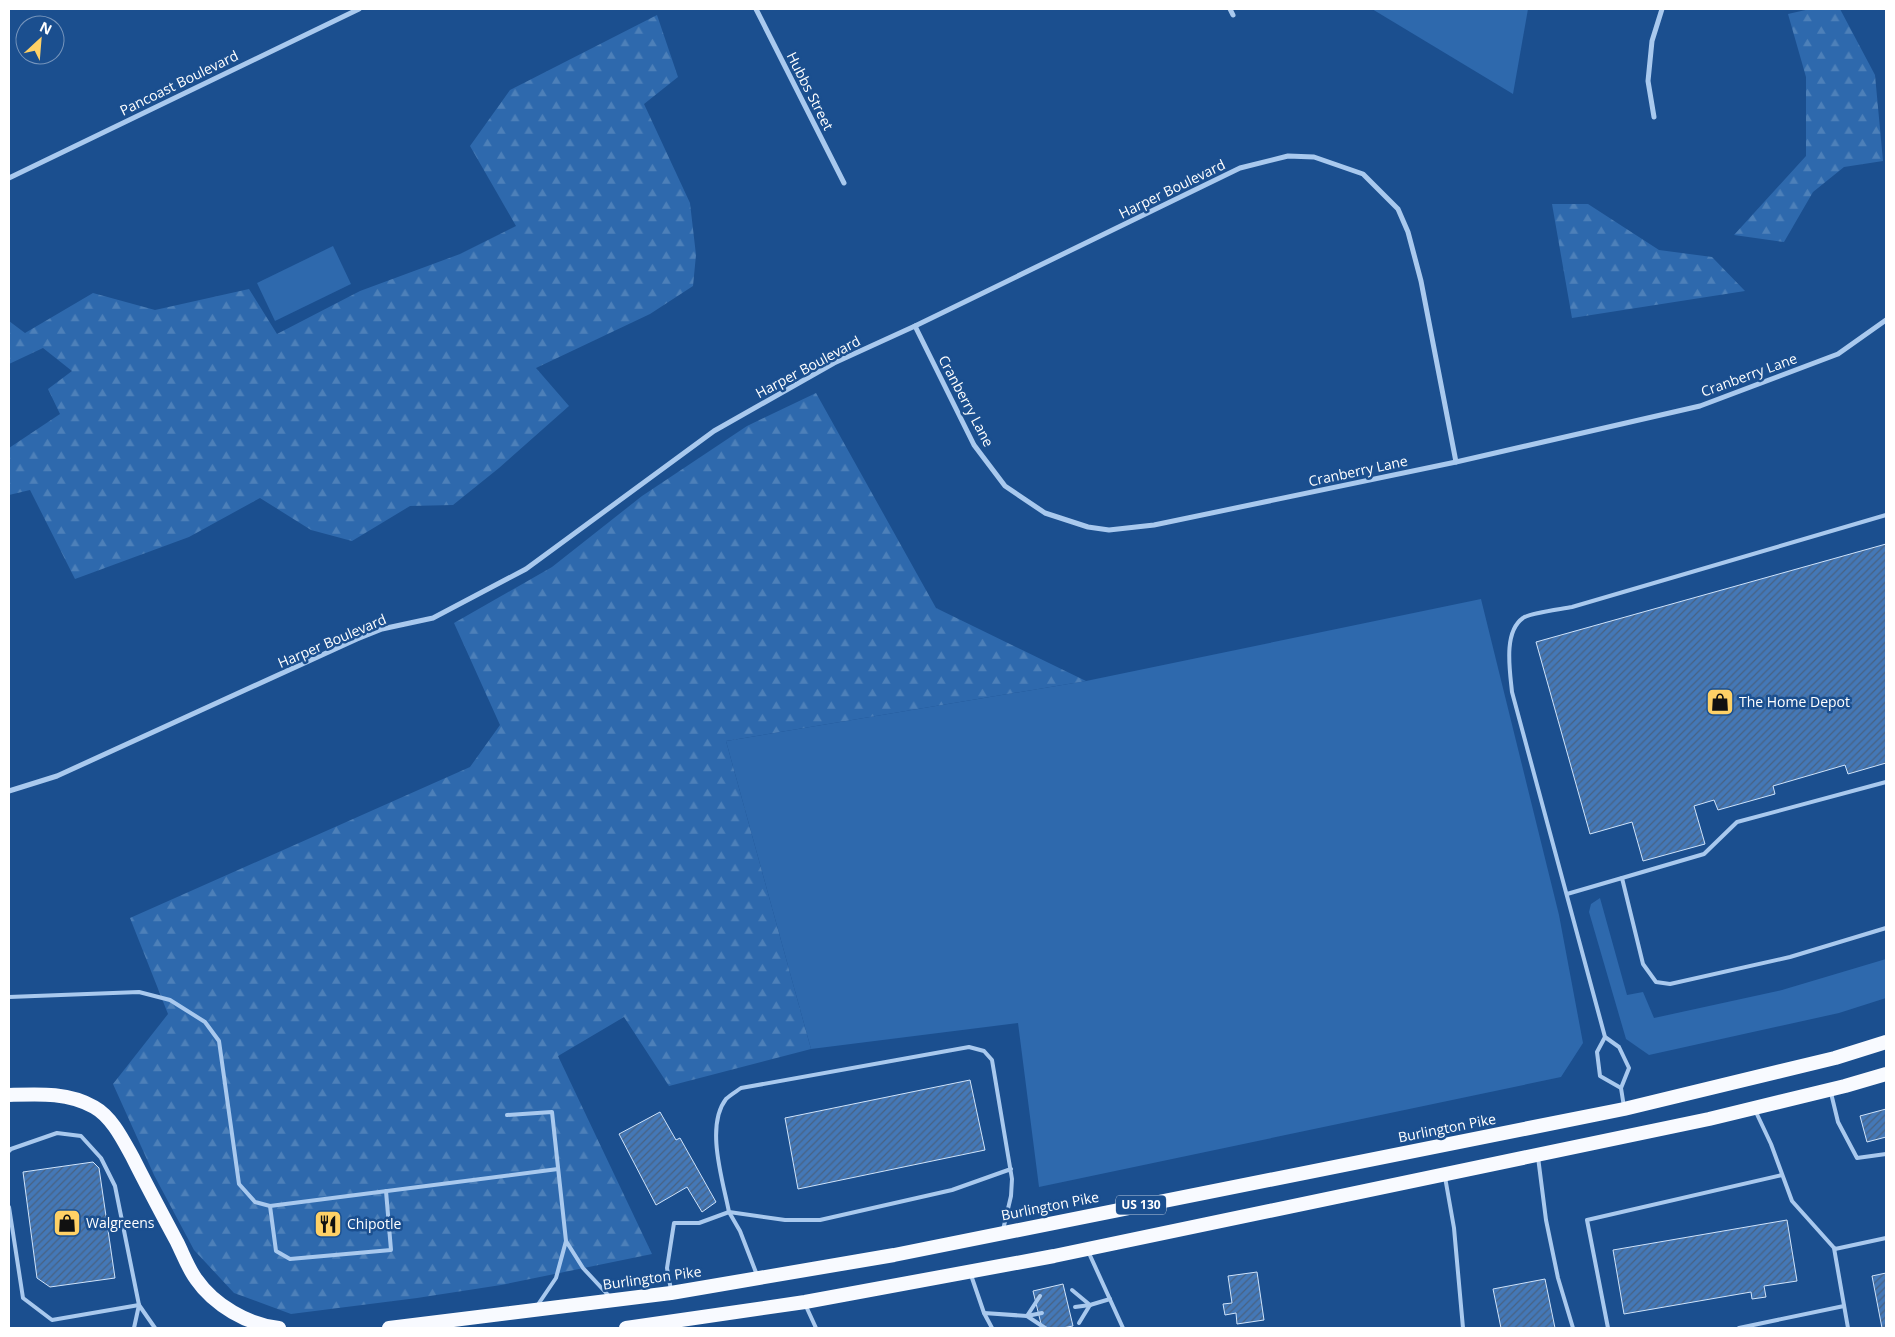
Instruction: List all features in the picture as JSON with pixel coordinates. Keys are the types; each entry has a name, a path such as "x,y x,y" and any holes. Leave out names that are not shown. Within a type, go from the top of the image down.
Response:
{"highway":[{"name":"Burlington Pike","path":"389,1328 671,1293 894,1255 1624,1109 1835,1058 1886,1042"},
{"name":"US 130","path":"626,1328 805,1302 1087,1249 1754,1108 1886,1074"},
{"path":"9,1095 50,1094 76,1099 96,1108 113,1124 128,1148 196,1280 216,1301 241,1317 270,1327 279,1328"}],"street":[{"name":"Pancoast Boulevard","path":"9,178 359,9"},
{"name":"Hubbs Street","path":"756,9 844,183"},
{"path":"1230,9 1233,15"},
{"path":"1654,117 1648,81 1652,41 1662,9"},
{"name":"Harper Boulevard","path":"9,791 57,776 357,639 382,629 433,618 464,603 526,569 714,431 834,363 915,326 1240,168 1288,156 1314,157 1363,174 1398,209 1408,232 1421,281 1456,462"},
{"name":"Cranberry Lane","path":"915,326 974,445 1005,486 1045,513 1088,527 1108,530 1154,525 1456,462 1700,406 1838,354 1886,320"}],"lane":[{"path":"1624,1109 1621,1088 1629,1068 1619,1046 1605,1037 1512,692 1509,661 1511,632 1523,617 1572,607 1886,515"},
{"path":"1567,894 1704,854 1737,822 1886,782"},
{"path":"1622,878 1643,964 1656,982 1670,984 1758,965 1886,928"},
{"path":"9,997 139,992 170,1000 206,1022 219,1041 239,1184 255,1202 270,1206 558,1169"},
{"path":"1605,1037 1597,1052 1600,1076 1621,1088"},
{"path":"758,1279 740,1231 729,1212 717,1146 718,1117 726,1099 741,1088 969,1047 984,1051 992,1060 1011,1169 1011,1196 1003,1232"},
{"path":"1830,1089 1838,1122 1857,1158 1886,1154"},
{"path":"1754,1108 1771,1144 1792,1202 1834,1248 1848,1328"},
{"path":"507,1115 552,1112 566,1241 556,1278 534,1311"},
{"path":"9,1151 56,1133 81,1136 101,1158 115,1186 139,1305 155,1328"},
{"path":"1538,1155 1546,1220 1558,1278 1572,1328"},
{"path":"671,1293 667,1268 674,1224 698,1222 720,1217 729,1212 786,1220 820,1220 952,1190 1011,1169"},
{"path":"1445,1174 1454,1228 1463,1328"},
{"path":"1608,1328 1587,1220 1782,1175"},
{"path":"270,1206 276,1251 290,1259 391,1250 386,1191"},
{"path":"9,1208 23,1298 52,1320 139,1305"},
{"path":"1834,1248 1886,1238"},
{"path":"566,1241 583,1268 613,1300"},
{"path":"1087,1249 1123,1328"},
{"path":"970,1271 984,1314 992,1328"},
{"path":"1072,1290 1090,1305"},
{"path":"1026,1316 1040,1296"},
{"path":"1075,1307 1110,1299"},
{"path":"805,1302 816,1328"},
{"path":"134,1328 139,1305"},
{"path":"1079,1323 1090,1305"},
{"path":"1739,1328 1844,1306"},
{"path":"984,1314 1026,1316 1042,1313"},
{"path":"1026,1316 1045,1328"}],"green space":[{"path":"1372,9 1528,9 1513,94"},
{"path":"1810,9 1840,9 1875,75 1883,161 1844,167 1813,192 1784,242 1734,235 1806,156 1806,77 1788,14"},
{"path":"657,15 678,77 644,104 690,203 696,255 693,286 650,314 536,368 569,406 499,468 453,505 410,506 352,541 311,530 260,498 189,537 75,579 30,490 9,495 9,448 60,414 48,389 72,371 43,348 9,364 9,321 25,333 93,293 155,310 249,289 277,334 360,291 460,254 516,226 470,146 510,90"},
{"path":"1552,204 1588,204 1659,250 1712,257 1745,291 1572,318"},
{"path":"333,246 351,284 275,321 257,283"},
{"path":"816,393 936,608 1086,681 726,741 811,1049 669,1086 624,1017 558,1056 652,1254 501,1285 291,1314 234,1293 194,1250 154,1175 113,1084 168,1014 130,918 470,767 500,725 454,623 552,567 642,496 747,426"},
{"path":"1481,599 1559,915 1583,1043 1561,1077 1039,1187 1018,1023 811,1049 726,741 1086,681"},
{"path":"1600,898 1627,995 1643,992 1654,1018 1782,990 1886,959 1886,998 1839,1013 1649,1055 1626,1039 1589,912 1591,904"}],"building":[{"name":"The Home Depot","path":"1886,544 1886,763 1848,774 1845,765 1773,786 1775,794 1718,810 1714,800 1694,806 1705,844 1643,861 1632,822 1590,834 1536,642"},
{"path":"970,1080 985,1150 798,1189 785,1118"},
{"path":"1886,1109 1886,1137 1867,1142 1860,1116"},
{"path":"660,1112 676,1140 680,1138 716,1202 702,1212 687,1187 656,1205 619,1134"},
{"path":"93,1162 99,1168 115,1278 50,1287 37,1278 23,1172"},
{"path":"1787,1220 1797,1281 1764,1286 1766,1297 1752,1299 1751,1292 1624,1314 1613,1250"},
{"path":"1257,1272 1264,1320 1237,1324 1236,1313 1225,1315 1223,1304 1232,1303 1228,1276"},
{"path":"1886,1273 1886,1328 1882,1328 1872,1276"},
{"path":"1545,1279 1555,1328 1501,1328 1493,1289"},
{"path":"1063,1284 1073,1326 1042,1328 1033,1291"}],"place":[{"name":"The Home Depot","path":"1720,702"},
{"name":"Walgreens","path":"67,1223"},
{"name":"Chipotle","path":"328,1224"}]}
